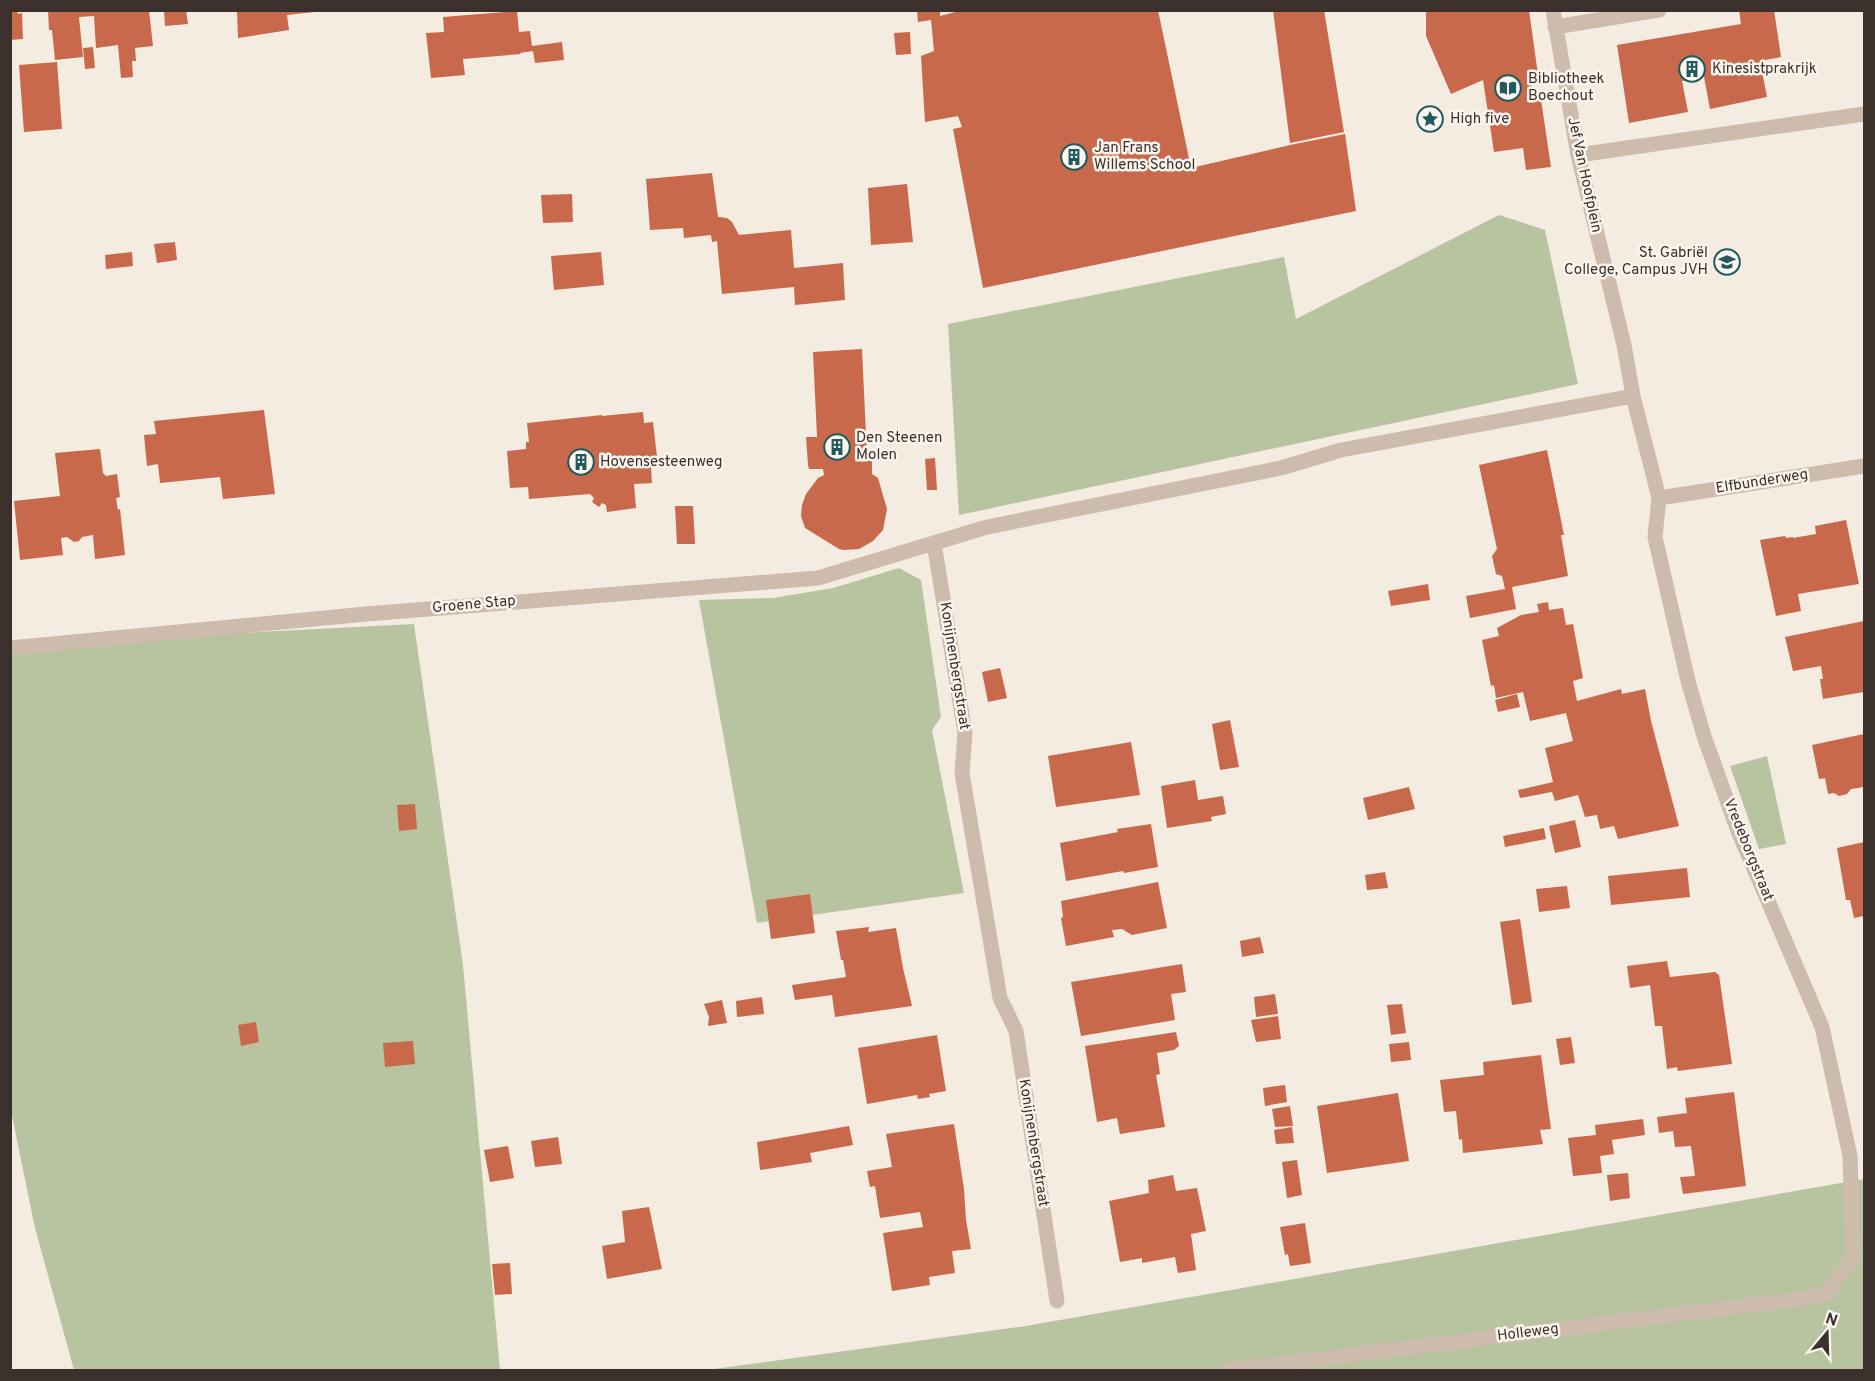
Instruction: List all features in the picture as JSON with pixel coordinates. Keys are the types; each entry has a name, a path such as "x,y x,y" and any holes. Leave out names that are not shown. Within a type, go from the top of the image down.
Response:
{"street":[{"name":"Jef Van Hoofplein","path":"1553,10 1578,155 1624,345 1633,396"},
{"path":"1555,27 1659,10"},
{"path":"1578,155 1864,114"},
{"path":"934,543 987,527 1281,468 1341,450 1633,396"},
{"name":"Vredeborgstraat","path":"1633,396 1659,498 1655,537 1688,681 1704,736 1738,831 1822,1027 1850,1156 1853,1258 1826,1294"},
{"name":"Elfbunderweg","path":"1659,498 1864,466"},
{"name":"Groene Stap","path":"10,648 366,614 818,578 934,543"},
{"name":"Konijnenbergstraat","path":"934,543 965,733 962,773 1000,998 1016,1031 1057,1301"},
{"name":"Holleweg","path":"1230,1371 1826,1294"}],"green space":[{"path":"1499,215 1545,230 1578,384 959,515 948,324 1284,257 1296,319"},
{"path":"899,568 921,580 941,717 932,730 964,893 757,923 699,600 773,598 833,588"},
{"path":"414,624 463,965 500,1370 74,1370 35,1228 11,1111 10,645"},
{"path":"1767,756 1786,844 1759,849 1730,766"},
{"path":"1864,1179 1864,1370 707,1370 1026,1326"}],"building":[{"path":"10,10 17,10 18,14 22,13 23,39 10,40"},
{"path":"48,10 149,10 153,46 135,48 136,61 132,61 133,77 121,78 118,45 96,48 94,16 79,17 83,57 55,60"},
{"path":"164,10 186,10 188,24 165,26"},
{"path":"237,10 315,10 315,12 287,15 289,30 238,38"},
{"path":"504,10 517,10 519,32 530,31 532,46 562,42 564,60 535,63 533,51 463,59 465,75 431,78 426,33 444,32 443,17 505,12"},
{"name":"Jan Frans Willems School","path":"917,10 940,10 940,16 963,10 1158,10 1191,168 1345,134 1356,211 983,288 953,129 962,127 958,116 925,122 921,56 934,51 931,20 918,22"},
{"path":"1273,10 1324,10 1344,132 1290,143"},
{"name":"Bibliotheek Boechout","path":"1426,10 1529,10 1539,82 1531,83 1533,94 1540,93 1551,167 1526,170 1523,148 1494,152 1483,80 1451,94 1426,36"},
{"name":"Kinesistprakrijk","path":"1739,10 1774,10 1781,57 1760,61 1767,97 1710,109 1704,77 1682,81 1688,112 1629,123 1617,45 1741,24"},
{"path":"910,32 911,54 896,55 894,33"},
{"path":"93,47 95,68 85,69 83,48"},
{"path":"57,62 62,129 24,132 19,65"},
{"path":"712,173 718,217 727,218 732,222 739,235 791,230 794,268 843,263 845,300 795,305 794,287 722,294 717,241 712,242 711,235 684,238 683,228 650,230 646,179"},
{"path":"907,184 913,242 871,245 868,188"},
{"path":"572,194 573,222 543,223 541,195"},
{"path":"175,242 177,260 157,263 154,244"},
{"path":"132,252 133,266 106,269 105,255"},
{"path":"601,252 604,285 554,290 551,256"},
{"name":"Den Steenen Molen","path":"862,349 867,456 872,456 872,474 878,478 887,509 883,530 873,541 859,549 844,550 805,528 801,516 806,494 818,478 824,475 823,469 809,469 808,465 806,437 817,437 813,352"},
{"path":"264,410 275,494 223,499 220,477 160,483 158,464 147,466 144,435 156,434 154,421"},
{"name":"Hovensesteenweg","path":"643,412 644,423 653,422 657,457 651,468 652,483 634,484 636,508 607,512 606,505 602,503 599,507 592,502 594,498 590,494 529,499 528,487 510,488 507,451 526,449 526,442 529,442 527,423"},
{"path":"100,449 103,473 106,476 117,474 120,497 116,498 118,510 120,509 125,555 95,559 93,535 82,537 79,541 74,542 67,537 61,538 63,555 20,560 14,501 60,496 55,453"},
{"path":"1547,450 1564,535 1561,535 1568,576 1512,587 1516,609 1470,618 1466,596 1505,589 1502,576 1496,574 1492,556 1497,549 1479,465"},
{"path":"935,458 937,490 927,490 925,459"},
{"path":"675,506 693,506 695,544 677,544"},
{"path":"1846,520 1859,584 1798,594 1801,611 1776,616 1760,540 1816,534 1815,526"},
{"path":"1428,584 1430,600 1391,606 1388,591"},
{"path":"1548,602 1549,610 1563,608 1566,625 1573,624 1583,678 1573,681 1577,701 1621,689 1622,694 1645,689 1651,721 1679,826 1618,839 1614,826 1600,829 1597,815 1585,817 1578,795 1555,801 1552,792 1520,798 1518,790 1553,782 1545,748 1573,741 1566,713 1530,721 1523,692 1496,698 1494,685 1491,686 1482,640 1499,636 1497,628 1521,615 1539,612 1537,604"},
{"path":"1864,621 1864,692 1823,699 1821,666 1793,671 1785,637"},
{"path":"1000,668 1007,698 988,702 982,672"},
{"path":"1517,694 1520,707 1498,712 1495,700"},
{"path":"1230,720 1239,767 1220,770 1212,724"},
{"path":"1864,734 1864,787 1851,789 1847,794 1839,796 1834,793 1828,794 1825,778 1819,779 1812,745"},
{"path":"1131,742 1140,795 1056,807 1048,756"},
{"path":"1195,780 1198,800 1223,796 1226,814 1211,817 1212,821 1167,828 1161,786"},
{"path":"1409,787 1415,809 1368,820 1363,798"},
{"path":"415,804 417,829 399,831 397,805"},
{"path":"1575,820 1581,847 1555,853 1549,826"},
{"path":"1151,824 1158,867 1066,881 1060,843 1118,832 1117,829"},
{"path":"1544,828 1546,839 1505,847 1503,836"},
{"path":"1864,842 1864,916 1854,918 1850,900 1846,900 1837,848"},
{"path":"1687,868 1690,897 1611,905 1608,876"},
{"path":"1385,872 1388,888 1367,890 1365,875"},
{"path":"1158,882 1167,928 1132,935 1122,929 1112,930 1114,937 1066,946 1061,918 1063,917 1061,901"},
{"path":"1567,886 1570,908 1539,912 1536,889"},
{"path":"810,894 815,933 771,939 766,900"},
{"path":"1520,919 1532,1002 1512,1005 1500,922"},
{"path":"869,927 868,932 896,928 912,1006 835,1017 832,995 795,1000 792,985 846,977 836,931"},
{"path":"1260,937 1264,953 1242,957 1240,941"},
{"path":"1667,961 1670,977 1715,972 1719,975 1732,1064 1678,1071 1677,1067 1667,1069 1662,1026 1655,1026 1650,985 1630,988 1627,966"},
{"path":"1182,964 1186,992 1171,994 1175,1020 1081,1036 1071,982"},
{"path":"1275,994 1278,1014 1256,1017 1254,997"},
{"path":"762,997 764,1014 737,1017 736,1001"},
{"path":"722,1000 727,1023 708,1026 709,1017 704,1004"},
{"path":"1402,1004 1406,1033 1391,1035 1387,1005"},
{"path":"1278,1016 1281,1039 1256,1042 1251,1020"},
{"path":"256,1022 259,1042 241,1046 238,1025"},
{"path":"1176,1032 1179,1046 1174,1050 1157,1053 1160,1074 1156,1075 1165,1127 1120,1134 1117,1118 1097,1122 1085,1046"},
{"path":"937,1035 946,1091 918,1099 917,1095 867,1104 858,1048"},
{"path":"1571,1037 1575,1063 1560,1065 1556,1039"},
{"path":"413,1041 415,1064 385,1067 383,1043"},
{"path":"1409,1042 1411,1060 1391,1062 1389,1044"},
{"path":"1541,1055 1551,1129 1540,1130 1543,1144 1463,1153 1462,1139 1459,1140 1456,1111 1444,1112 1440,1080 1484,1075 1483,1062"},
{"path":"1285,1085 1287,1102 1265,1106 1263,1088"},
{"path":"1734,1092 1746,1186 1683,1194 1680,1177 1695,1176 1691,1146 1675,1147 1673,1131 1659,1133 1657,1117 1687,1113 1685,1098"},
{"path":"1398,1093 1409,1161 1327,1173 1317,1106"},
{"path":"1290,1106 1293,1126 1275,1127 1272,1109"},
{"path":"1643,1119 1645,1135 1612,1140 1614,1154 1600,1156 1602,1173 1573,1176 1568,1138 1596,1135 1595,1125"},
{"path":"954,1124 971,1249 952,1251 955,1273 929,1277 930,1285 892,1291 883,1233 923,1227 920,1212 880,1218 875,1186 870,1187 867,1171 892,1167 886,1134"},
{"path":"849,1126 853,1145 810,1153 812,1162 760,1170 757,1142"},
{"path":"1292,1127 1294,1143 1276,1144 1274,1130"},
{"path":"558,1137 562,1164 535,1167 531,1141"},
{"path":"508,1146 514,1178 490,1182 484,1150"},
{"path":"1297,1160 1302,1195 1287,1198 1282,1162"},
{"path":"1628,1173 1630,1198 1610,1201 1607,1175"},
{"path":"1173,1175 1176,1191 1197,1188 1206,1231 1191,1234 1196,1270 1178,1273 1175,1257 1142,1263 1142,1258 1120,1262 1109,1201 1149,1193 1148,1180"},
{"path":"649,1207 662,1269 607,1279 602,1246 625,1242 622,1211"},
{"path":"1305,1223 1311,1263 1290,1266 1288,1254 1285,1255 1280,1227"},
{"path":"510,1263 512,1294 495,1295 492,1264"}],"place":[{"name":"Kinesistprakrijk","path":"1692,69"},
{"name":"Bibliotheek Boechout","path":"1508,88"},
{"name":"High five","path":"1430,119"},
{"name":"Jan Frans Willems School","path":"1074,157"},
{"name":"St. Gabriël College, Campus JVH","path":"1727,262"},
{"name":"Den Steenen Molen","path":"837,447"},
{"name":"Hovensesteenweg","path":"581,462"}]}
